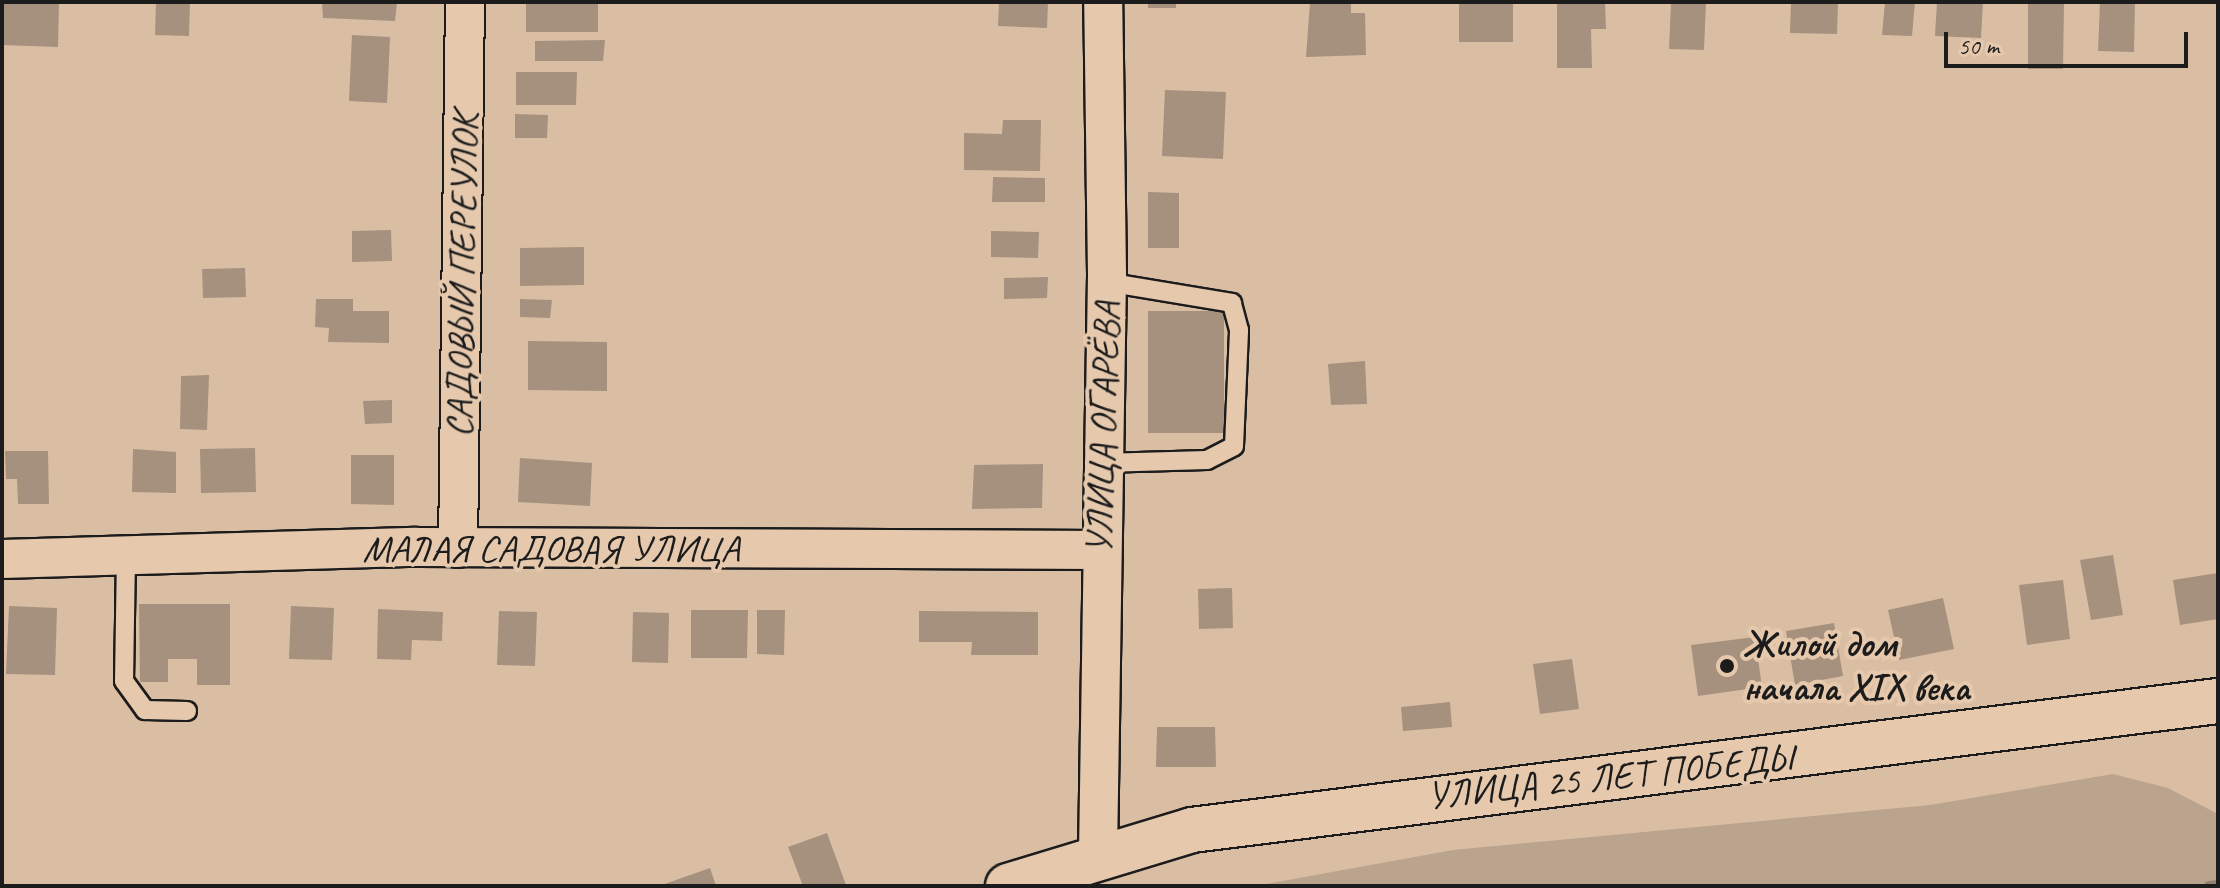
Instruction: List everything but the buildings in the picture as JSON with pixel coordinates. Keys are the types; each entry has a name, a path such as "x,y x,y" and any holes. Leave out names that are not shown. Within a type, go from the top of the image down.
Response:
{"main road":[{"name":"УЛИЦА 25 ЛЕТ ПОБЕДЫ","path":"1008,886 1098,855 1192,830 1392,802 2218,701"}],"street":[{"name":"САДОВЫЙ ПЕРЕУЛОК","path":"458,548 465,2"},
{"name":"УЛИЦА ОГАРЁВА","path":"1098,855 1099,550 1107,282 1103,2"},
{"name":"МАЛАЯ САДОВАЯ УЛИЦА","path":"2,559 458,548 1099,550"}],"lane":[{"path":"1102,463 1207,460 1234,446 1239,330 1232,303 1107,282"},
{"path":"126,555 124,681 145,710 187,711"}],"shaded area":[{"path":"2113,774 2168,788 2218,814 2218,886 1255,886 1453,850 1930,805"}],"waterway":[{"path":"2209,886 2218,885"}],"place":[{"name":"Жилой дом начала XIX века","path":"1727,666"}]}
